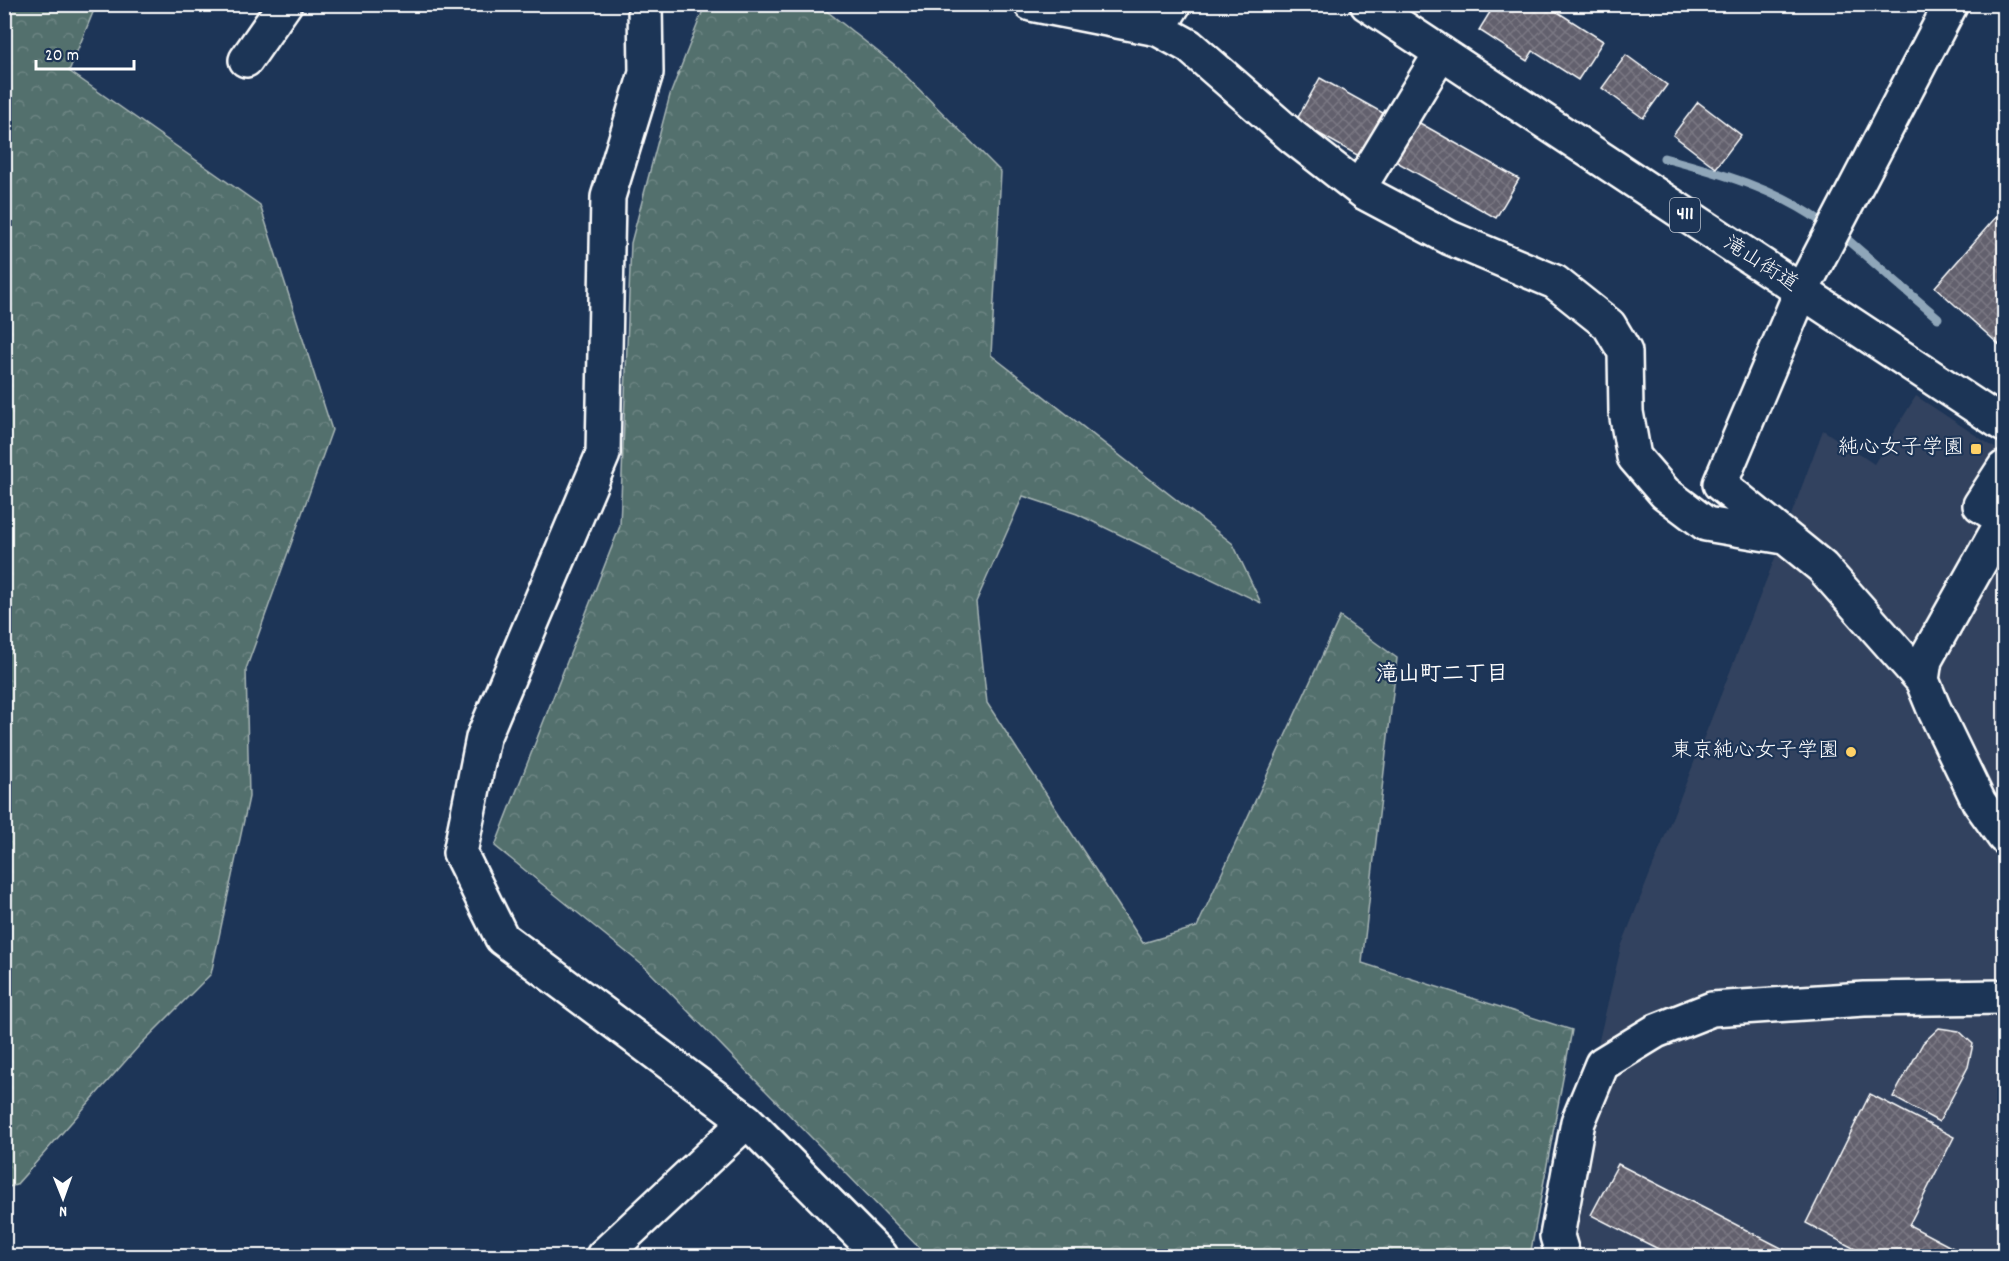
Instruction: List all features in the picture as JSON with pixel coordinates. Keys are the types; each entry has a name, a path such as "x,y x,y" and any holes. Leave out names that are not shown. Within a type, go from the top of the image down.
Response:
{"main road":[{"path":"246,60 285,4"},
{"path":"645,4 646,73 608,196 603,454 483,738 460,853 502,938 747,1121 881,1257"},
{"path":"1031,4 1166,17 1189,46 1293,137 1365,193 1450,238 1555,282 1609,325 1625,352 1626,412 1634,457 1665,493 1706,524 1784,537"},
{"name":"滝山街道","path":"1367,4 2004,425"},
{"path":"1951,4 1802,292 1720,484 1822,567 1922,680 1934,710 1980,802 2004,837"},
{"path":"1359,188 1441,53"},
{"path":"1922,680 1925,660 2004,519 1980,505 2004,468"},
{"path":"1563,1257 1557,1236 1578,1122 1602,1064 1656,1031 1712,1009 1864,999 2004,997"},
{"path":"603,1257 747,1121"}],"shaded area":[{"name":"東京純心女子学園","path":"1916,396 2004,454 2004,1256 1548,1256 1621,947 1775,558 1823,430 1874,464"}],"green space":[{"path":"5,4 96,5 69,71 260,205 332,430 246,669 249,797 211,974 138,1047 16,1185 5,1188"},
{"path":"705,5 819,5 896,66 1001,172 991,355 1233,544 1261,603 1077,514 1023,496 976,602 987,703 1143,943 1197,927 1340,617 1397,658 1362,963 1572,1030 1530,1256 927,1256 646,968 495,846 620,526 631,243 670,95"}],"building":[{"path":"1495,4 1545,4 1603,41 1578,80 1533,51 1527,61 1479,30"},
{"path":"1626,55 1667,85 1643,118 1602,88"},
{"path":"1320,78 1383,113 1359,156 1296,121"},
{"path":"1698,102 1741,135 1716,168 1673,135"},
{"path":"1411,118 1519,179 1496,218 1388,157"},
{"path":"1996,217 2004,225 2004,349 1935,287"},
{"path":"1939,1028 1959,1031 1973,1044 1968,1067 1939,1122 1893,1097 1923,1043"},
{"path":"1870,1094 1954,1137 1909,1225 1968,1256 1868,1256 1806,1223"},
{"path":"1618,1164 1797,1256 1672,1256 1591,1215"}],"waterway":[{"path":"1664,158 1726,176 1766,191 1822,222"},
{"path":"1843,236 1938,318"}],"place":[{"name":"純心女子学園","path":"1976,449"},
{"name":"東京純心女子学園","path":"1851,752"}],"district":[{"name":"滝山町二丁目","path":"1442,675"}]}
